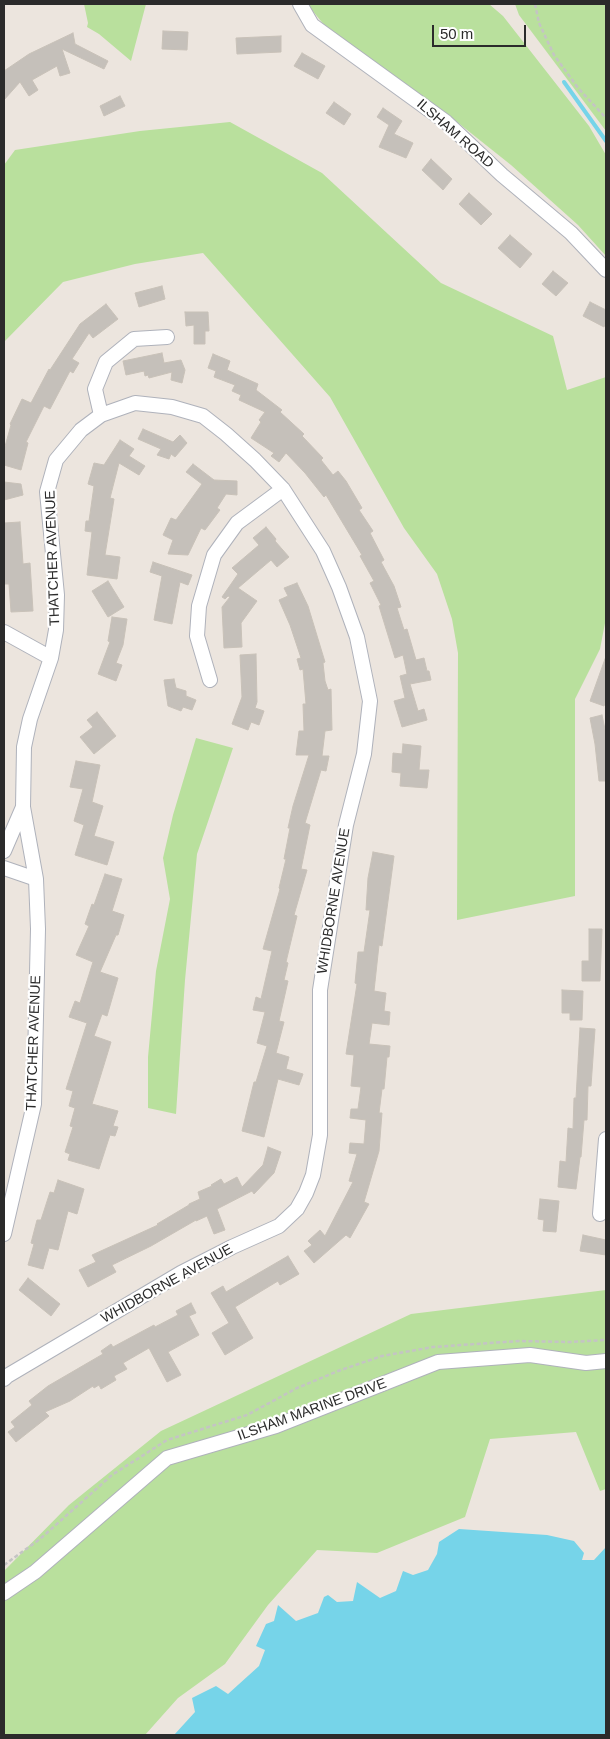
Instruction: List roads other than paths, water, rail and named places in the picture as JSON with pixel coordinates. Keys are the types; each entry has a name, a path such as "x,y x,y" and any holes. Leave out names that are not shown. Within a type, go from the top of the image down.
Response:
{"street":[{"name":"ILSHAM ROAD","path":"300,4 312,25 446,122 502,175 571,233 606,270"},
{"path":"101,415 95,389 106,362 134,339 167,337"},
{"name":"WHIDBORNE AVENUE","path":"5,1377 181,1273 279,1226 297,1209 306,1193 313,1175 320,1134 320,990 346,825 364,754 370,702 357,637 339,586 323,551 283,488 255,460 203,416 172,407 135,404 101,415"},
{"name":"THATCHER AVENUE","path":"4,1234 34,1104 38,929 36,879 23,807 24,746 30,719 51,658 56,630 56,595 47,492 56,460 81,430 101,415"},
{"path":"210,680 197,636 199,606 214,555 237,523 283,488"},
{"path":"4,632 51,658"},
{"name":"THATCHER AVENUE","path":"4,851 23,807"},
{"path":"4,868 36,879"},
{"path":"600,1214 606,1139"},
{"name":"ILSHAM MARINE DRIVE","path":"4,1593 35,1572 167,1458 276,1426 438,1362 530,1355 586,1363 606,1361"}],"water":[{"path":"459,1529 547,1535 574,1541 584,1553 582,1560 594,1560 606,1547 606,1735 174,1735 195,1712 192,1698 216,1686 228,1694 259,1666 265,1650 256,1646 266,1624 274,1621 278,1605 296,1621 318,1613 324,1597 328,1595 337,1602 353,1601 357,1582 380,1598 396,1591 403,1571 413,1575 428,1570 437,1554 439,1542"}],"waterway":[{"path":"564,82 606,141"}]}
